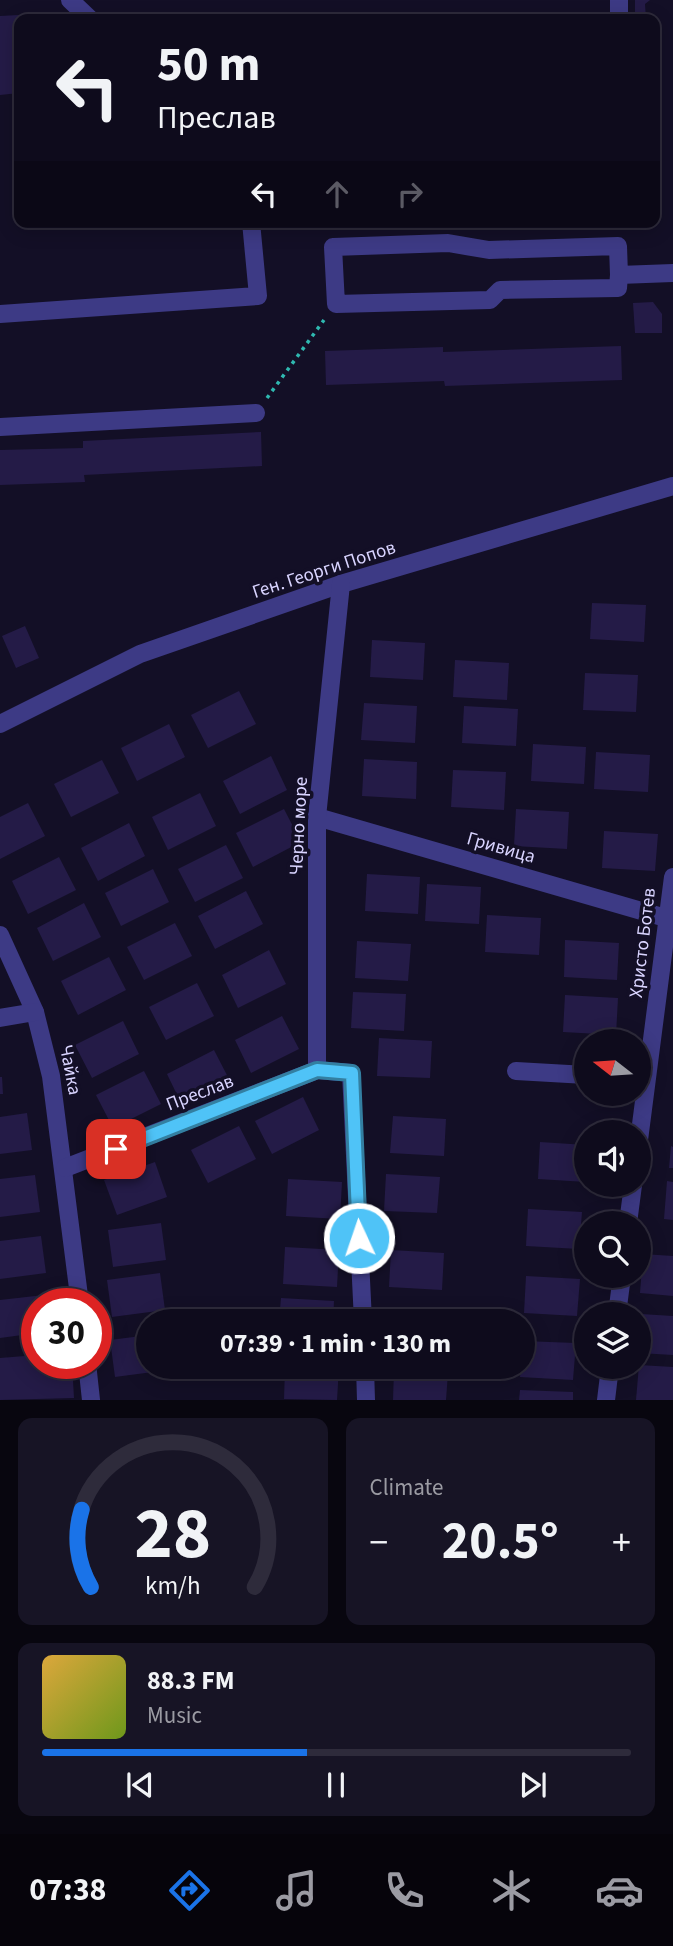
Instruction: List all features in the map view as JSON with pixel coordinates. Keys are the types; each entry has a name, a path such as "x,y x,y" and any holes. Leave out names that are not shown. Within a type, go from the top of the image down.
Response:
{"street":[{"path":"69,0 84,14"},
{"path":"0,314 258,296 252,228"},
{"path":"448,243 489,250 618,246 619,275 618,288 500,290 490,300 336,304 334,247 448,243"},
{"path":"619,275 673,273"},
{"path":"0,426 256,413"},
{"name":"Ген. Георги Попов","path":"0,724 140,654 341,584 673,486"},
{"name":"Черно море","path":"317,1070 317,817 341,584"},
{"name":"Гривица","path":"317,817 671,919"},
{"name":"Христо Ботев","path":"651,1032 671,919 673,877"},
{"name":"Чайка","path":"0,935 36,1012 51,1076 65,1168 78,1288"},
{"path":"0,1018 36,1012"},
{"name":"Преслав","path":"65,1168 317,1070 352,1073 362,1309"},
{"path":"516,1071 574,1074"},
{"path":"89,1379 91,1400"},
{"path":"365,1379 366,1400"},
{"path":"606,1400 609,1379"}],"path":[{"path":"256,413 336,304"}],"building":[{"path":"635,0 650,0 645,4 646,14 635,14"},
{"path":"14,15 14,94 0,95 0,16"},
{"path":"653,302 662,314 662,333 635,333 633,303"},
{"path":"621,346 622,380 445,386 444,381 326,385 325,351 443,347 443,352"},
{"path":"261,432 262,466 84,475 85,482 0,485 0,450 83,448 83,441"},
{"path":"592,603 646,605 644,642 590,639"},
{"path":"25,626 39,658 16,668 2,636"},
{"path":"372,640 425,643 423,680 370,677"},
{"path":"455,660 509,663 507,700 453,697"},
{"path":"585,673 638,675 636,712 583,710"},
{"path":"239,691 256,724 208,748 191,715"},
{"path":"364,703 417,706 415,743 361,740"},
{"path":"464,706 518,709 516,746 462,743"},
{"path":"169,724 185,757 137,781 121,748"},
{"path":"533,744 586,747 584,784 531,781"},
{"path":"596,752 650,755 648,792 594,789"},
{"path":"271,756 287,790 240,814 223,781"},
{"path":"364,759 417,762 416,799 362,796"},
{"path":"102,760 119,793 71,817 54,784"},
{"path":"453,770 506,772 504,810 451,807"},
{"path":"200,793 216,826 168,850 152,817"},
{"path":"28,803 45,836 0,859 0,817"},
{"path":"284,809 301,842 253,867 236,833"},
{"path":"516,809 569,812 567,849 514,846"},
{"path":"129,823 145,856 98,881 81,848"},
{"path":"604,831 658,834 655,871 602,868"},
{"path":"226,845 243,878 195,902 178,869"},
{"path":"59,857 76,890 28,914 12,881"},
{"path":"153,869 169,902 121,926 105,893"},
{"path":"367,874 420,877 418,914 365,911"},
{"path":"427,884 481,887 479,924 425,921"},
{"path":"246,891 263,924 215,949 198,916"},
{"path":"84,903 101,937 53,961 37,928"},
{"path":"487,915 541,918 539,955 485,952"},
{"path":"175,923 192,956 144,980 127,947"},
{"path":"565,940 619,943 617,980 564,977"},
{"path":"357,941 411,944 408,981 355,978"},
{"path":"269,950 286,984 238,1008 222,975"},
{"path":"109,957 126,990 78,1015 61,981"},
{"path":"197,983 214,1016 166,1040 149,1007"},
{"path":"353,992 406,994 404,1031 351,1028"},
{"path":"565,995 618,998 616,1029 574,1029 574,1033 563,1032"},
{"path":"282,1016 299,1049 251,1073 235,1040"},
{"path":"123,1021 139,1054 92,1078 75,1045"},
{"path":"379,1038 432,1041 430,1078 377,1076"},
{"path":"214,1050 231,1083 183,1107 167,1074"},
{"path":"144,1071 161,1104 113,1128 96,1095"},
{"path":"2,1077 3,1094 0,1094"},
{"path":"303,1097 319,1130 272,1154 255,1121"},
{"path":"27,1113 32,1150 0,1154 0,1117"},
{"path":"393,1116 446,1119 444,1156 390,1153"},
{"path":"239,1126 256,1159 208,1183 191,1150"},
{"path":"540,1142 574,1144 574,1181 538,1179"},
{"path":"671,1146 673,1168 669,1168"},
{"path":"155,1162 167,1197 117,1215 104,1180"},
{"path":"386,1174 440,1177 437,1213 384,1211"},
{"path":"35,1175 40,1212 0,1217 0,1179"},
{"path":"288,1179 342,1182 340,1219 286,1216"},
{"path":"667,1181 673,1182 673,1220 664,1219"},
{"path":"528,1209 574,1212 574,1249 526,1246"},
{"path":"161,1223 166,1260 113,1267 108,1230"},
{"path":"41,1236 46,1273 0,1279 0,1241"},
{"path":"285,1247 339,1250 337,1287 283,1284"},
{"path":"391,1250 444,1253 442,1290 389,1287"},
{"path":"651,1255 673,1256 673,1296 640,1293 640,1288 651,1288"},
{"path":"160,1273 165,1309 136,1309 136,1314 112,1317 112,1288 108,1288 107,1280"},
{"path":"526,1276 574,1279 574,1288 579,1288 578,1302 574,1302 574,1316 535,1314 535,1309 524,1309"},
{"path":"21,1298 21,1335 0,1338 0,1300"},
{"path":"281,1298 334,1301 334,1309 280,1309"},
{"path":"651,1315 673,1316 673,1355 651,1354"},
{"path":"136,1337 136,1374 115,1377 112,1340"},
{"path":"535,1341 574,1343 573,1380 535,1378"},
{"path":"21,1356 21,1379 73,1379 74,1398 0,1400 0,1358"},
{"path":"651,1366 673,1367 673,1400 636,1400 638,1379 651,1379"},
{"path":"285,1379 338,1379 337,1400 284,1399"},
{"path":"394,1379 448,1379 446,1400 393,1400"},
{"path":"520,1390 573,1392 573,1400 519,1400"}],"route":[{"path":"116,1149 317,1070 352,1073 359,1238"}]}
